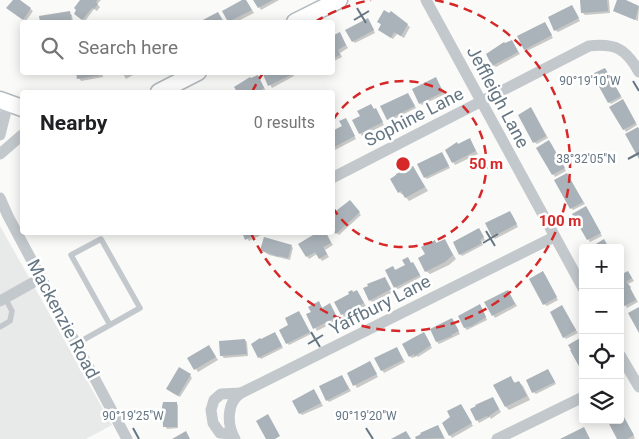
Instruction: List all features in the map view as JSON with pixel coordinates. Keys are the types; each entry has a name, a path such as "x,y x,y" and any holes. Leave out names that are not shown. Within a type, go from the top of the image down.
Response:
{"main road":[{"path":"299,20 339,0"},
{"path":"163,90 192,75"}],"street":[{"name":"Jeffleigh Lane","path":"426,0 579,281"},
{"name":"Sophine Lane","path":"335,176 590,46 603,44 620,48 633,61 639,72"},
{"path":"0,135 10,103"},
{"path":"0,154 20,137"},
{"name":"Mackenzie Road","path":"0,198 127,439"},
{"name":"Yaffbury Lane","path":"241,393 554,237"},
{"path":"2,299 42,278"},
{"path":"625,375 639,387"},
{"path":"234,436 230,430 229,412 237,396 241,393"},
{"path":"234,436 220,433 213,423 211,410 214,400 221,394 241,393"},
{"path":"497,439 579,398"}],"lane":[{"path":"76,344 110,325 140,308 101,239 71,255 110,325"},
{"path":"0,327 10,321 12,311 2,299"}],"shaded area":[{"path":"0,226 112,425 86,439 0,439"}],"building":[{"path":"13,0 20,0 31,8 23,20 6,8"},
{"path":"80,0 97,0 98,4 82,20 74,14 76,10 74,8"},
{"path":"242,0 246,0 252,10 232,20 227,20 222,11"},
{"path":"253,0 273,0 258,8"},
{"path":"580,0 607,0 608,11 581,13"},
{"path":"617,0 626,0 639,6 635,20 613,11"},
{"path":"572,5 579,18 554,31 548,17"},
{"path":"384,10 389,13 391,11 408,24 401,36 394,32 391,38 378,30 381,24 377,22"},
{"path":"70,11 72,20 40,20 39,16"},
{"path":"218,12 223,20 203,20"},
{"path":"368,18 374,30 352,42 345,30"},
{"path":"545,22 552,35 524,50 517,36"},
{"path":"340,32 346,45 338,50 340,55 335,58 335,34"},
{"path":"512,40 518,52 492,66 486,54 504,42"},
{"path":"605,68 621,96 608,103 592,74"},
{"path":"76,75 101,75 77,79"},
{"path":"258,75 264,88 261,90 236,90 234,87"},
{"path":"263,75 291,75 268,86"},
{"path":"436,77 443,92 419,104 412,89"},
{"path":"408,93 415,106 387,120 380,106"},
{"path":"623,99 636,123 623,130 609,107"},
{"path":"371,104 374,109 376,108 383,122 359,134 352,120 360,116 357,111"},
{"path":"531,107 546,136 533,143 518,115"},
{"path":"346,118 355,136 335,146 335,130 342,126 339,121"},
{"path":"638,127 639,129 639,159 625,134"},
{"path":"470,138 476,151 452,163 445,150 457,142 458,144"},
{"path":"549,140 565,168 552,175 536,148"},
{"path":"442,152 449,166 424,178 417,164"},
{"path":"413,166 425,187 405,198 401,191 398,193 390,179"},
{"path":"567,173 583,202 570,209 554,180"},
{"path":"350,200 360,212 336,234 335,212"},
{"path":"586,206 601,233 587,240 572,214"},
{"path":"510,211 517,224 492,237 485,223"},
{"path":"479,228 484,237 480,240 482,243 459,255 453,242"},
{"path":"243,235 254,235 245,240"},
{"path":"313,235 327,235 331,243 323,247 327,254 319,259 315,252 306,257 298,244"},
{"path":"264,237 292,245 288,258 279,257 260,250"},
{"path":"445,239 453,255 445,262 425,272 418,258 425,254 421,247 435,240 436,243"},
{"path":"604,239 607,244 596,244"},
{"path":"408,257 420,275 394,288 385,270 393,266 395,270 405,265 402,260"},
{"path":"543,271 557,297 543,305 529,279"},
{"path":"628,271 632,278 626,282 631,287 636,300 624,306 624,289 624,273"},
{"path":"385,277 391,289 369,301 363,288 368,286 367,284"},
{"path":"352,290 353,292 357,290 364,303 341,315 334,302 349,294 348,292"},
{"path":"508,290 515,304 492,316 484,302"},
{"path":"319,301 322,308 330,303 337,317 313,329 306,314 311,312 308,307"},
{"path":"480,304 486,317 472,326 464,328 458,316"},
{"path":"562,305 576,330 563,338 550,312"},
{"path":"639,307 639,333 628,313"},
{"path":"299,311 310,332 286,344 279,330 288,325 285,318"},
{"path":"452,318 459,331 436,342 430,329"},
{"path":"275,332 282,346 258,358 251,344"},
{"path":"424,332 431,345 415,356 414,354 409,357 402,344"},
{"path":"245,339 247,354 220,356 219,341"},
{"path":"579,339 579,366 570,350 568,345"},
{"path":"209,345 216,357 194,370 187,358"},
{"path":"397,347 403,360 381,371 374,358"},
{"path":"370,361 377,374 353,386 347,373"},
{"path":"179,367 191,374 178,396 166,389"},
{"path":"548,369 555,382 532,393 526,380"},
{"path":"342,375 349,389 326,401 319,386"},
{"path":"511,376 514,383 519,381 527,396 505,407 493,385"},
{"path":"314,389 321,403 299,414 292,401"},
{"path":"493,397 499,409 488,417 476,421 470,409"},
{"path":"163,402 177,402 177,427 163,427"},
{"path":"461,404 472,423 449,436 442,423 450,417 447,411"},
{"path":"268,414 280,436 275,439 266,439 256,421"},
{"path":"624,417 634,435 627,439 617,439 609,424 624,424"},
{"path":"438,425 444,438 416,439 415,437 420,433"},
{"path":"584,427 590,439 560,439"},
{"path":"186,431 190,439 172,439"},
{"path":"406,431 411,439 391,439"}]}
